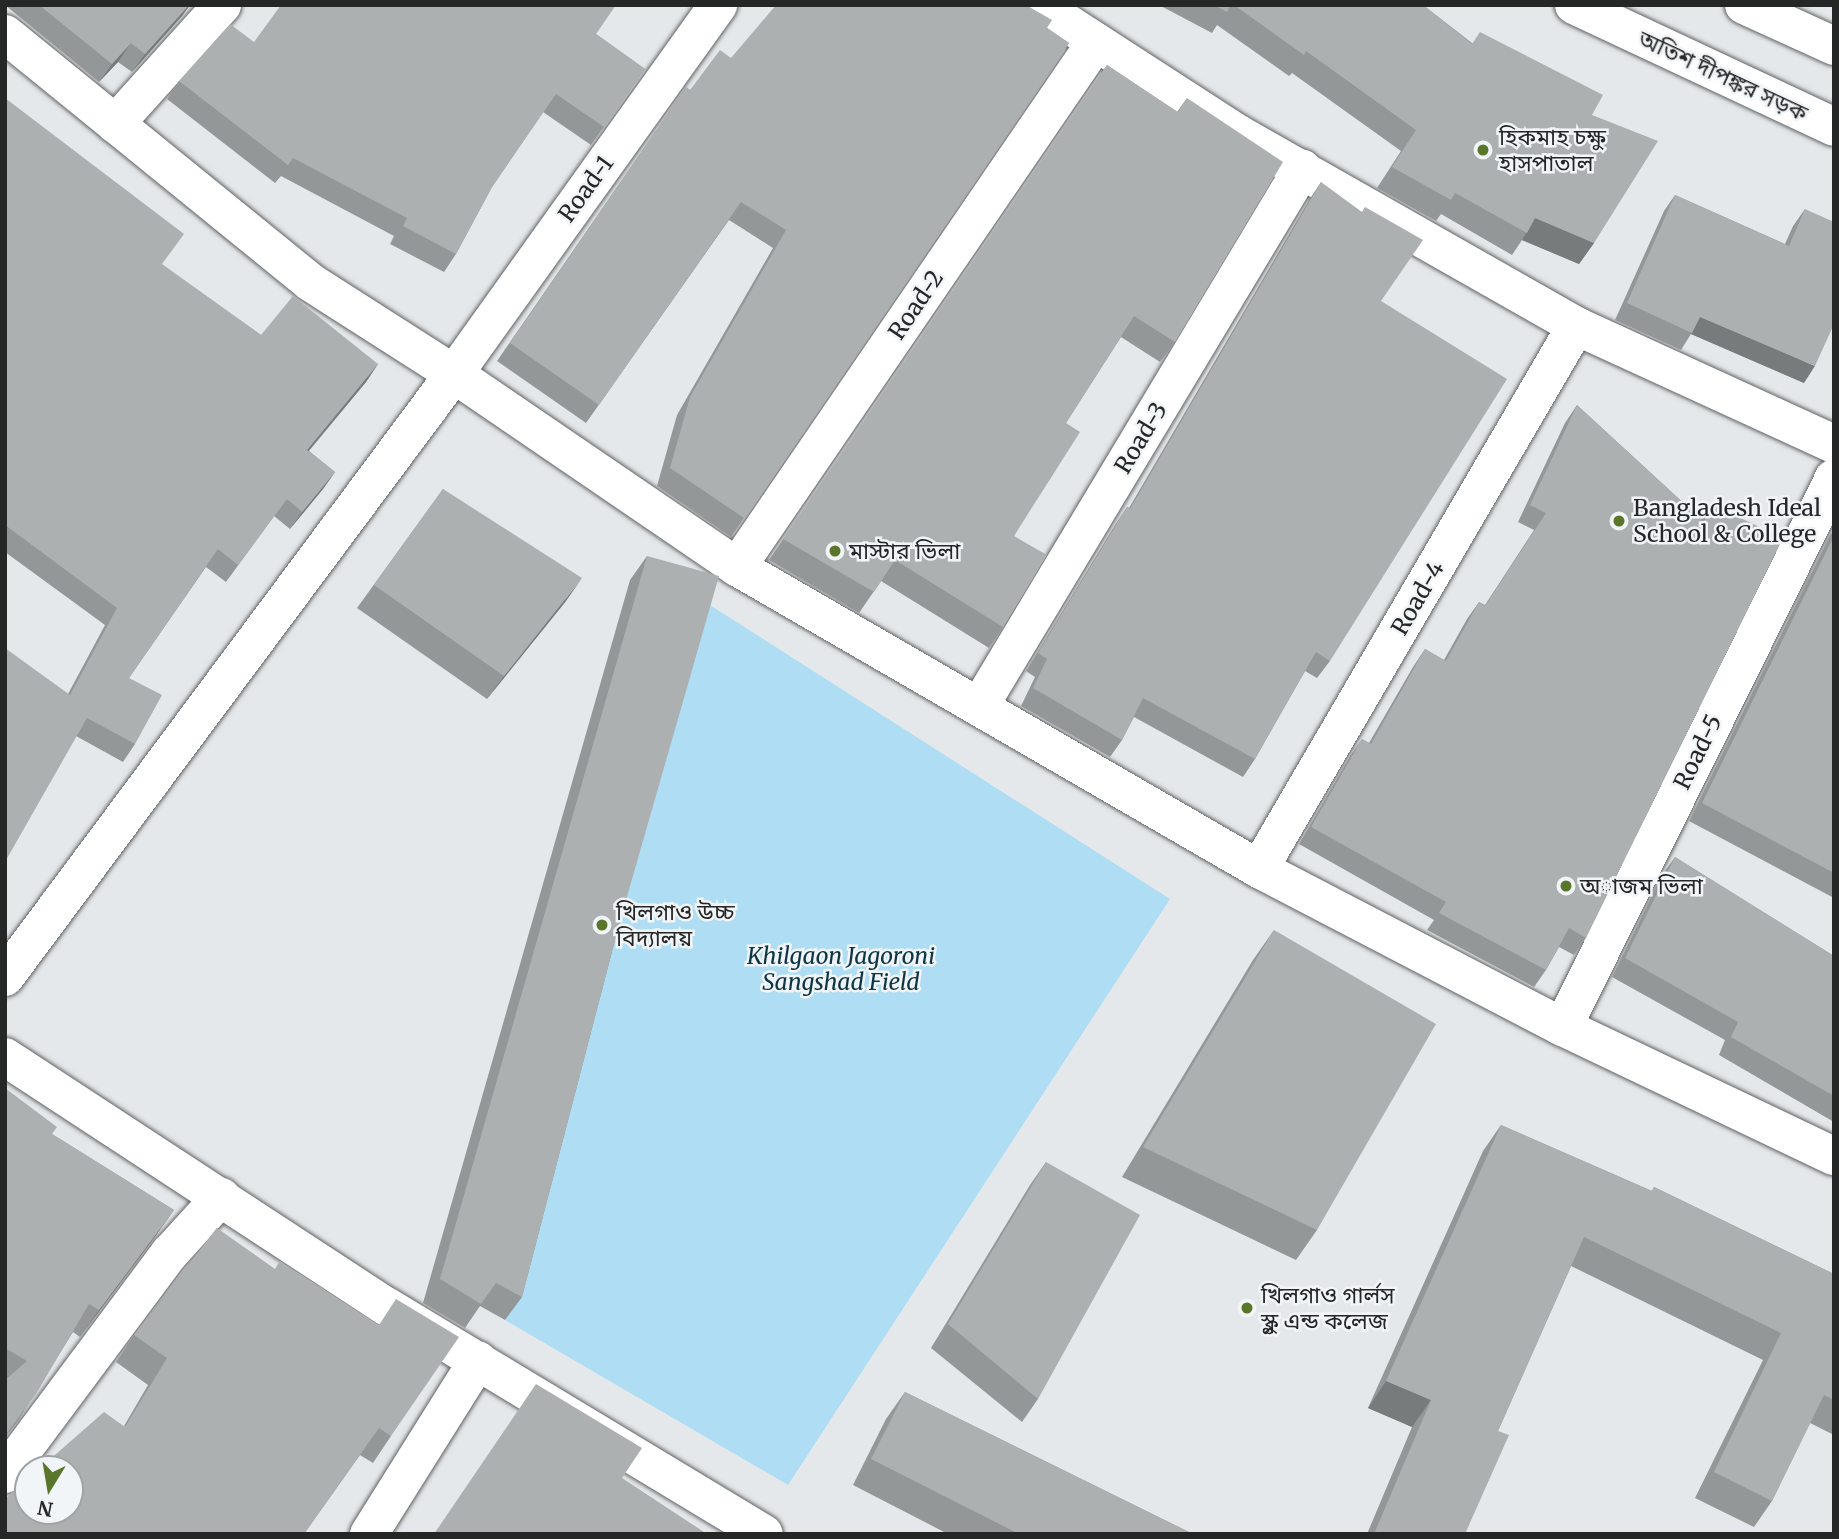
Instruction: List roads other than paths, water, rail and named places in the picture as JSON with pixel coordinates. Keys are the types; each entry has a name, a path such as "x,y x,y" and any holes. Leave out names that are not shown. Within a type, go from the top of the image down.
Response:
{"street":[{"path":"115,124 222,5"},
{"name":"Road-1","path":"5,977 454,374 718,5"},
{"path":"1039,5 1302,169 1576,326 1834,444"},
{"name":"অতিশ দীপঙ্কর সড়ক","path":"1574,5 1834,127"},
{"path":"1744,5 1834,46"},
{"path":"5,34 310,282 454,374 737,567 1259,869 1563,1027 1834,1156"},
{"name":"Road-2","path":"737,567 1096,42"},
{"name":"Road-3","path":"979,707 1302,169"},
{"name":"Road-4","path":"1259,869 1576,326"},
{"name":"Road-5","path":"1563,1027 1834,478"},
{"path":"5,1057 478,1360 759,1533"},
{"path":"5,1474 170,1253 221,1197"},
{"path":"369,1534 478,1360"}],"place":[{"name":"হিকমাহ চক্ষু হাসপাতাল","path":"1483,150"},
{"name":"Bangladesh Ideal School & College","path":"1619,521"},
{"name":"মাস্টার ভিলা","path":"835,551"},
{"name":"অাজম ভিলা","path":"1566,886"},
{"name":"খিলগাও উচ্চ বিদ্যালয়","path":"602,925"},
{"name":"খিলগাও গার্লস স্কুল এন্ড কলেজ","path":"1247,1308"}],"park label":[{"name":"Khilgaon Jagoroni Sangshad Field","path":"841,969"}]}
